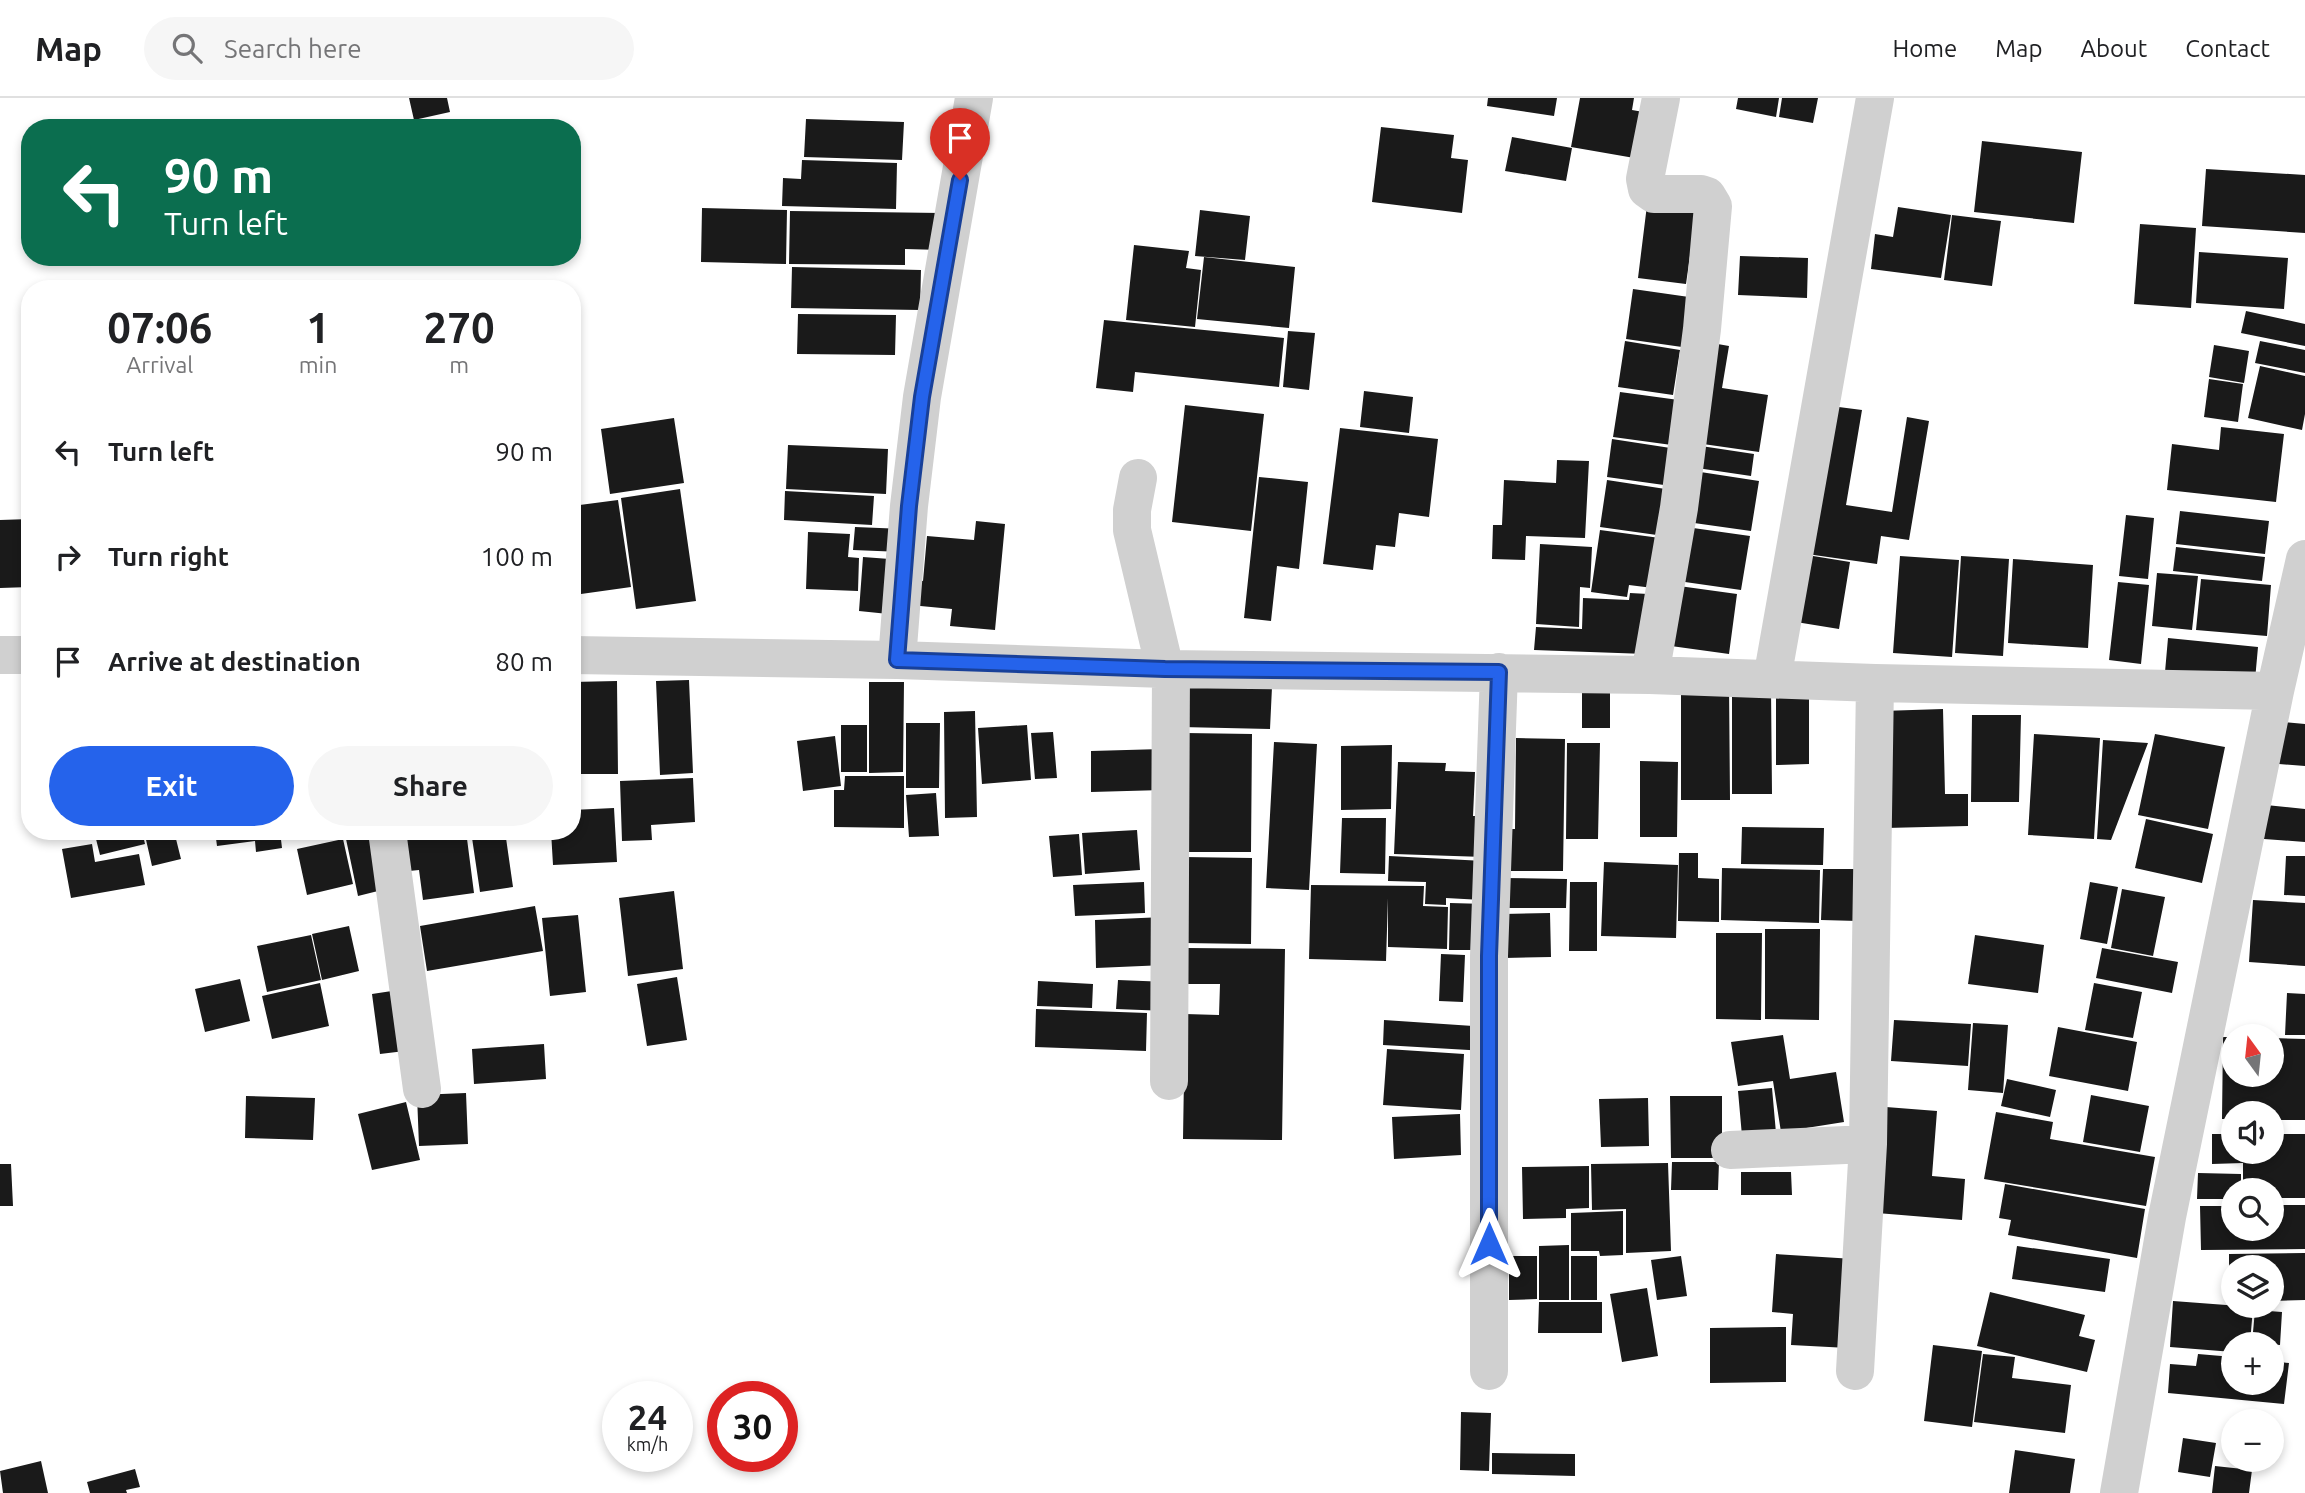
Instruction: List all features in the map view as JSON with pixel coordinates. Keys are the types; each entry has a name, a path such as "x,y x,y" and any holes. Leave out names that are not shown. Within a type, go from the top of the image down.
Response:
{"street":[{"path":"897,660 909,506 922,397 974,98"},
{"path":"1650,676 1679,508 1702,329 1713,205 1707,196 1702,194 1654,194 1647,189 1645,179 1661,98"},
{"path":"1772,680 1875,98"},
{"path":"1138,478 1132,510 1132,530 1168,669 1169,1081"},
{"path":"2119,1493 2167,1217 2275,691 2294,649 2305,559"},
{"path":"0,655 21,655"},
{"path":"581,655 897,660 1168,669 1499,672 2275,691"},
{"path":"1489,1371 1489,956 1499,672"},
{"path":"1855,1371 1868,1144 1875,683"},
{"path":"388,840 422,1089"},
{"path":"1730,1150 1868,1144"}],"building":[{"path":"409,98 447,98 450,112 414,119"},
{"path":"1488,98 1557,98 1554,116 1487,106"},
{"path":"1580,98 1634,98 1632,110 1649,113 1640,159 1571,147"},
{"path":"1738,98 1779,98 1776,117 1736,109"},
{"path":"1782,98 1818,98 1813,123 1779,117"},
{"path":"806,119 904,122 902,160 804,157"},
{"path":"1381,127 1454,135 1451,158 1468,160 1462,213 1372,202"},
{"path":"1512,137 1572,148 1566,181 1505,171"},
{"path":"1982,141 2082,152 2074,223 1974,212"},
{"path":"802,160 897,163 896,209 782,206 783,178 801,179"},
{"path":"2206,169 2305,175 2305,233 2202,226"},
{"path":"1648,197 1709,205 1692,242 1686,284 1638,278"},
{"path":"1898,207 1951,215 1941,278 1871,269 1875,234 1893,237"},
{"path":"702,208 787,210 786,264 701,262"},
{"path":"1200,210 1250,216 1245,260 1195,256"},
{"path":"790,211 941,213 941,250 905,249 905,265 789,264"},
{"path":"1952,215 2001,221 1992,286 1944,280"},
{"path":"2140,224 2196,228 2191,308 2134,304"},
{"path":"1134,245 1189,251 1186,268 1201,270 1195,327 1126,320"},
{"path":"2199,252 2288,258 2284,309 2196,303"},
{"path":"1740,256 1808,258 1807,298 1738,295"},
{"path":"1204,257 1295,267 1289,328 1197,319"},
{"path":"792,267 921,270 920,310 791,308"},
{"path":"1633,289 1696,298 1689,348 1626,339"},
{"path":"2246,311 2305,324 2305,346 2241,333"},
{"path":"798,314 896,315 895,355 797,354"},
{"path":"1104,320 1284,338 1279,387 1135,372 1133,392 1096,388"},
{"path":"1288,331 1315,333 1309,390 1283,387"},
{"path":"1625,341 1680,350 1673,395 1618,387"},
{"path":"2260,341 2305,350 2305,373 2255,363"},
{"path":"1712,343 1729,346 1722,388 1768,395 1759,452 1696,443"},
{"path":"2214,345 2249,351 2244,383 2209,377"},
{"path":"2260,366 2305,376 2305,414 2302,430 2248,418"},
{"path":"2209,379 2243,384 2238,422 2204,417"},
{"path":"1364,391 1413,397 1409,433 1360,427"},
{"path":"1620,392 1686,401 1679,446 1613,437"},
{"path":"1185,405 1264,414 1251,531 1172,522"},
{"path":"1831,406 1862,410 1846,505 1892,512 1907,417 1929,421 1909,540 1881,536 1877,564 1807,554"},
{"path":"674,418 684,483 610,494 601,429"},
{"path":"2221,427 2284,434 2276,502 2167,490 2172,444 2219,450"},
{"path":"1340,428 1438,439 1429,517 1399,513 1395,547 1376,545 1373,570 1323,564"},
{"path":"1612,439 1677,449 1671,486 1607,477"},
{"path":"788,445 888,449 886,494 786,489"},
{"path":"1701,446 1754,454 1751,476 1697,468"},
{"path":"1557,460 1589,461 1585,538 1526,536 1525,560 1492,559 1493,525 1502,525 1504,480 1556,483"},
{"path":"1694,471 1759,481 1751,531 1687,522"},
{"path":"1259,477 1308,482 1299,569 1277,566 1271,621 1244,618"},
{"path":"1607,480 1672,490 1664,536 1600,527"},
{"path":"680,489 696,601 636,609 621,498"},
{"path":"785,491 874,496 872,525 784,520"},
{"path":"618,500 631,587 581,594 581,505"},
{"path":"2180,511 2269,521 2265,554 2176,544"},
{"path":"2126,515 2154,518 2148,579 2119,576"},
{"path":"21,519 21,587 0,588 0,520"},
{"path":"976,521 1005,524 995,630 950,626 952,609 910,605 913,579 923,581 927,536 974,540"},
{"path":"855,527 904,529 902,552 853,550"},
{"path":"1686,527 1750,536 1741,590 1678,581"},
{"path":"1600,530 1660,538 1653,588 1629,585 1627,597 1591,592"},
{"path":"808,532 850,534 848,557 859,558 858,591 806,589"},
{"path":"1540,544 1592,547 1590,588 1580,587 1579,627 1536,624"},
{"path":"2176,547 2265,557 2262,581 2173,571"},
{"path":"1807,555 1850,562 1839,629 1796,622"},
{"path":"1900,556 1959,560 1952,657 1893,653"},
{"path":"1961,556 2009,559 2003,656 1955,653"},
{"path":"863,557 903,560 898,615 859,611"},
{"path":"2013,559 2093,565 2088,648 2008,643"},
{"path":"2157,573 2198,576 2192,630 2152,626"},
{"path":"2201,579 2271,585 2267,636 2196,630"},
{"path":"2118,582 2149,585 2141,664 2109,660"},
{"path":"1679,586 1737,594 1729,654 1671,646"},
{"path":"1630,593 1648,594 1646,654 1534,650 1536,627 1582,629 1583,598 1629,600"},
{"path":"2168,638 2258,647 2255,680 2165,672"},
{"path":"689,680 693,773 660,775 656,681"},
{"path":"617,681 618,774 581,774 581,682"},
{"path":"869,682 904,682 903,772 869,773"},
{"path":"1681,683 1729,683 1730,800 1681,800"},
{"path":"1181,685 1272,687 1270,729 1181,727"},
{"path":"1582,688 1610,688 1610,728 1582,728"},
{"path":"1732,688 1771,688 1772,794 1732,794"},
{"path":"1776,690 1809,690 1809,764 1776,765"},
{"path":"1943,709 1945,794 1968,794 1968,826 1885,828 1882,711"},
{"path":"975,711 977,817 945,818 944,712"},
{"path":"1972,715 2021,715 2019,802 1971,802"},
{"path":"2283,722 2305,724 2305,766 2279,764"},
{"path":"906,723 940,723 939,788 906,788"},
{"path":"841,725 867,725 867,772 841,772"},
{"path":"1027,725 1031,780 982,784 978,728"},
{"path":"1053,732 1057,778 1035,779 1031,733"},
{"path":"1185,733 1252,734 1251,852 1184,852"},
{"path":"2034,734 2100,738 2094,839 2028,835"},
{"path":"2155,734 2225,747 2208,829 2138,815"},
{"path":"835,736 841,786 803,791 797,741"},
{"path":"1516,738 1565,739 1563,871 1504,871 1504,829 1515,829"},
{"path":"2103,740 2148,743 2111,840 2097,839"},
{"path":"1274,742 1317,744 1309,890 1266,888"},
{"path":"1567,743 1600,743 1598,839 1566,839"},
{"path":"1392,745 1391,809 1341,810 1341,746"},
{"path":"1162,749 1163,790 1091,792 1091,751"},
{"path":"1640,761 1678,762 1677,837 1640,837"},
{"path":"1398,762 1446,763 1445,771 1475,772 1473,816 1485,816 1484,857 1394,854"},
{"path":"845,776 904,776 904,828 834,827 834,790 844,790"},
{"path":"693,778 695,822 651,825 652,840 622,841 620,781"},
{"path":"936,793 939,836 909,837 906,795"},
{"path":"2266,805 2305,809 2305,842 2264,839"},
{"path":"614,808 617,862 553,865 552,840 581,840 581,810"},
{"path":"1342,818 1386,818 1385,874 1340,873"},
{"path":"2146,819 2213,834 2202,883 2135,868"},
{"path":"1742,827 1824,828 1823,865 1741,864"},
{"path":"1137,830 1140,870 1085,874 1082,833"},
{"path":"1079,834 1082,875 1053,877 1049,836"},
{"path":"96,840 144,840 145,844 100,855"},
{"path":"146,840 176,840 181,859 152,866"},
{"path":"216,840 281,840 282,848 256,852 255,841 217,846"},
{"path":"343,840 353,884 307,895 297,849"},
{"path":"346,840 381,840 394,887 358,896"},
{"path":"404,840 467,840 474,893 423,900 419,870 409,871"},
{"path":"472,840 506,840 513,887 480,892"},
{"path":"92,844 95,862 139,854 145,885 71,898 62,849"},
{"path":"1679,853 1698,853 1698,878 1719,879 1719,922 1678,921"},
{"path":"1389,856 1484,861 1482,900 1446,898 1446,905 1425,904 1426,882 1388,881"},
{"path":"2286,856 2305,856 2305,896 2284,895"},
{"path":"1184,857 1252,858 1251,944 1183,943"},
{"path":"1604,862 1678,865 1676,938 1601,936"},
{"path":"1722,868 1820,870 1819,923 1721,920"},
{"path":"1823,869 1860,869 1858,921 1821,920"},
{"path":"1502,878 1567,879 1566,908 1503,908"},
{"path":"1144,882 1145,913 1075,916 1073,885"},
{"path":"1570,882 1597,882 1597,951 1569,951"},
{"path":"2090,882 2118,887 2107,944 2080,939"},
{"path":"1311,885 1424,886 1423,906 1448,907 1447,949 1388,947 1388,898 1386,961 1309,959"},
{"path":"2122,889 2165,897 2153,956 2111,948"},
{"path":"674,891 683,969 628,976 619,898"},
{"path":"2253,900 2305,903 2305,966 2249,962"},
{"path":"1450,903 1486,904 1484,950 1449,950"},
{"path":"535,906 543,951 427,971 420,926"},
{"path":"1550,913 1551,957 1504,958 1503,914"},
{"path":"578,915 586,992 550,996 542,918"},
{"path":"1164,917 1165,965 1096,968 1095,920"},
{"path":"349,926 359,971 322,980 312,934"},
{"path":"1765,929 1820,929 1819,1020 1765,1019"},
{"path":"1716,933 1762,933 1761,1020 1716,1019"},
{"path":"311,935 321,980 267,992 257,946"},
{"path":"1975,935 2044,945 2038,993 1968,984"},
{"path":"1186,948 1285,949 1282,1140 1183,1139 1185,1014 1219,1015 1220,984 1185,984"},
{"path":"2102,948 2178,962 2172,993 2096,978"},
{"path":"1441,954 1465,955 1463,1002 1439,1001"},
{"path":"677,977 687,1040 647,1046 637,984"},
{"path":"240,979 250,1021 205,1032 195,989"},
{"path":"1118,980 1168,982 1167,1011 1116,1009"},
{"path":"1038,981 1093,984 1092,1008 1037,1006"},
{"path":"320,983 329,1026 272,1039 262,996"},
{"path":"2094,983 2142,992 2133,1038 2085,1030"},
{"path":"405,989 413,1050 380,1054 372,994"},
{"path":"2287,993 2305,994 2305,1035 2285,1035"},
{"path":"1036,1009 1147,1013 1146,1051 1035,1047"},
{"path":"1384,1020 1488,1027 1486,1051 1383,1045"},
{"path":"1894,1020 1971,1024 1968,1066 1891,1061"},
{"path":"1973,1023 2008,1025 2003,1093 1968,1090"},
{"path":"2058,1027 2137,1042 2128,1091 2049,1076"},
{"path":"1783,1035 1790,1079 1836,1072 1844,1122 1781,1132 1773,1081 1738,1086 1731,1042"},
{"path":"2284,1038 2305,1039 2305,1120 2284,1120 2284,1101 2222,1101 2222,1087 2284,1087"},
{"path":"544,1044 546,1079 474,1084 472,1049"},
{"path":"1387,1049 1464,1054 1461,1110 1383,1105"},
{"path":"2007,1079 2056,1090 2050,1117 2001,1106"},
{"path":"1772,1088 1776,1133 1742,1136 1738,1091"},
{"path":"466,1093 468,1144 419,1146 417,1095"},
{"path":"2091,1095 2149,1106 2140,1152 2083,1142"},
{"path":"246,1096 315,1098 313,1140 245,1138"},
{"path":"1670,1096 1722,1096 1722,1158 1671,1158"},
{"path":"1648,1098 1649,1146 1601,1147 1599,1099"},
{"path":"406,1102 420,1160 372,1170 358,1114"},
{"path":"1886,1107 1937,1111 1932,1176 1965,1179 1962,1220 1877,1213"},
{"path":"1996,1112 2053,1122 2050,1139 2155,1157 2146,1206 1984,1179"},
{"path":"1460,1114 1461,1155 1394,1159 1392,1117"},
{"path":"2212,1134 2221,1134 2221,1164 2212,1164"},
{"path":"2284,1134 2305,1134 2305,1198 2284,1198 2284,1178 2243,1178 2243,1164 2284,1164"},
{"path":"1672,1162 1719,1162 1718,1190 1671,1190"},
{"path":"1668,1163 1671,1251 1626,1253 1626,1209 1592,1210 1591,1164"},
{"path":"0,1164 11,1164 13,1206 0,1206"},
{"path":"1589,1166 1589,1208 1566,1209 1566,1218 1523,1219 1522,1167"},
{"path":"1741,1172 1791,1172 1792,1195 1741,1195"},
{"path":"2198,1173 2241,1174 2241,1178 2221,1178 2221,1199 2197,1199"},
{"path":"2005,1184 2145,1209 2137,1258 2008,1235 2011,1220 1999,1218"},
{"path":"2284,1205 2305,1205 2305,1249 2201,1250 2200,1206 2221,1206 2221,1241 2284,1241"},
{"path":"1623,1211 1623,1255 1600,1256 1599,1251 1571,1251 1571,1213"},
{"path":"1569,1245 1569,1300 1539,1300 1539,1246"},
{"path":"2017,1246 2110,1259 2105,1292 2012,1279"},
{"path":"2305,1253 2305,1300 2284,1301 2284,1255 2229,1254"},
{"path":"1776,1254 1854,1259 1848,1348 1791,1345 1793,1314 1772,1312"},
{"path":"1509,1256 1537,1256 1537,1299 1509,1300"},
{"path":"1571,1256 1597,1256 1597,1300 1571,1300"},
{"path":"1681,1256 1687,1296 1657,1300 1651,1260"},
{"path":"1647,1288 1658,1356 1622,1362 1610,1294"},
{"path":"1990,1292 2085,1315 2079,1336 2095,1340 2087,1372 1977,1346"},
{"path":"2173,1301 2221,1305 2221,1318 2252,1318 2251,1332 2221,1332 2221,1351 2170,1347"},
{"path":"1539,1302 1602,1302 1602,1333 1538,1333"},
{"path":"2254,1318 2282,1318 2281,1332 2253,1332"},
{"path":"1786,1327 1786,1382 1710,1383 1710,1328"},
{"path":"1933,1345 1982,1351 1972,1427 1924,1421"},
{"path":"1983,1354 2015,1357 2012,1378 2071,1385 2065,1433 1974,1422"},
{"path":"2198,1354 2221,1356 2221,1395 2284,1395 2284,1362 2289,1363 2284,1404 2168,1393 2170,1364 2196,1366"},
{"path":"1461,1412 1491,1413 1489,1471 1460,1470"},
{"path":"2183,1438 2216,1443 2210,1477 2178,1472"},
{"path":"2015,1450 2075,1459 2070,1493 2009,1493"},
{"path":"1492,1453 1575,1454 1575,1476 1492,1474"},
{"path":"41,1461 48,1493 3,1493 0,1471"},
{"path":"2215,1466 2221,1467 2221,1472 2252,1472 2249,1493 2212,1493"},
{"path":"135,1469 140,1487 126,1490 127,1493 90,1493 87,1482"}],"route":[{"path":"960,180 922,397 909,506 897,660 1165,669 1499,672 1489,956 1489,1244"}]}
